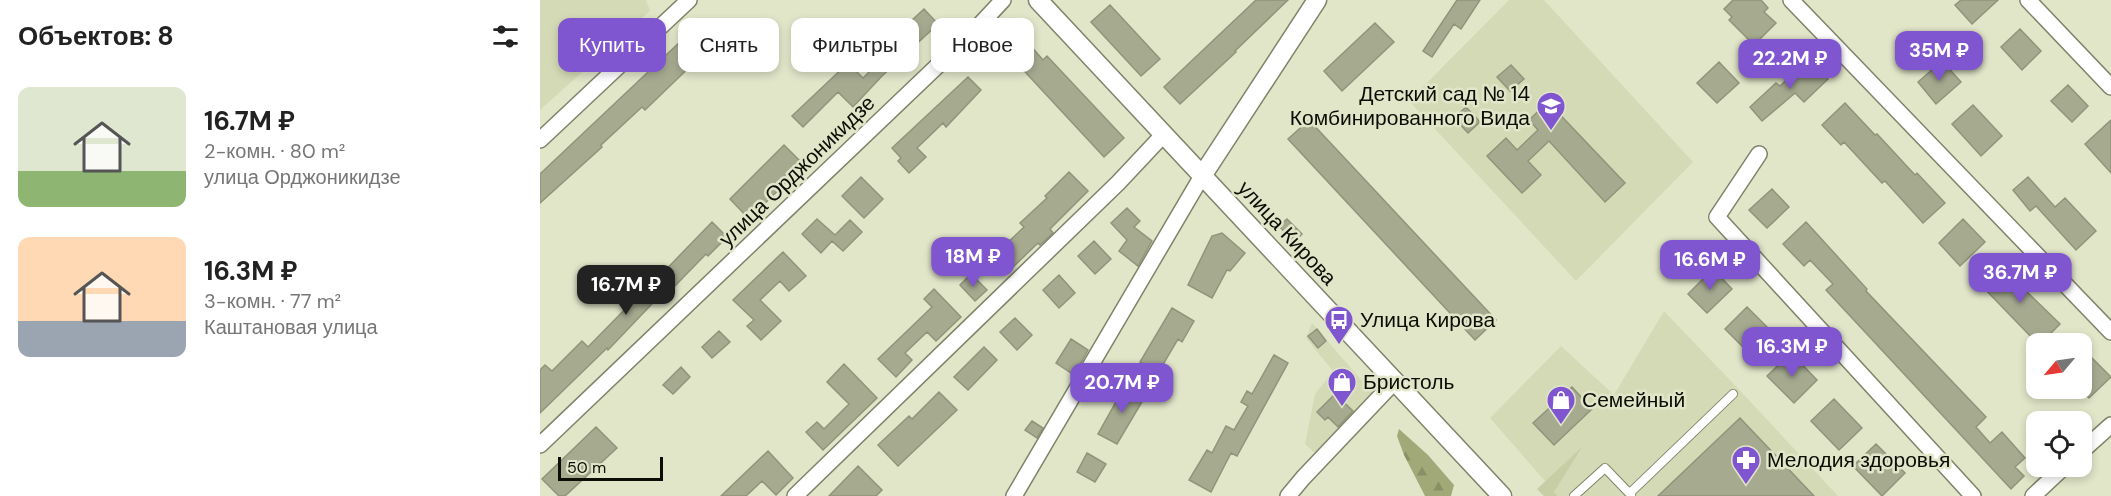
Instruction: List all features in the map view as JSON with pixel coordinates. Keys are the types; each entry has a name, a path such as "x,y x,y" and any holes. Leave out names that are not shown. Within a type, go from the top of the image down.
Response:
{"street":[{"path":"540,140 689,0"},
{"name":"улица Орджоникидзе","path":"540,445 958,46 1003,0"},
{"name":"улица Кирова","path":"1038,0 1503,496"},
{"path":"1014,496 1202,176 1317,0"},
{"path":"1791,0 2111,332"},
{"path":"2028,0 2111,87"},
{"path":"795,496 1118,183 1164,134"},
{"path":"1759,154 1717,217 1973,496"},
{"path":"1288,496 1395,381"},
{"path":"2092,442 2111,424"},
{"path":"2033,496 2053,477"}],"lane":[{"path":"1574,496 1605,468 1631,495 1733,394"}],"shaded area":[{"path":"540,0 646,0 650,11 642,18 558,18 558,72 582,72 540,110"},
{"name":"Детский сад № 14 Комбинированного Вида","path":"1509,0 1544,0 1693,162 1576,281 1409,101"},
{"path":"1664,311 1838,496 1558,496 1490,418 1561,346 1614,395"},
{"path":"1312,323 1375,396 1318,456 1305,444 1315,394 1333,371 1306,338"},
{"path":"1582,447 1554,492 1558,496 1544,496 1537,489"}],"green space":[{"path":"1399,429 1428,455 1454,485 1451,496 1425,496 1404,455 1397,436"}],"building":[{"path":"1256,0 1288,0 1180,104 1164,87"},
{"path":"1457,0 1480,0 1461,29 1454,24 1432,57 1423,51"},
{"path":"1733,0 1761,0 1768,8 1764,12 1776,23 1754,45 1729,20 1732,17 1724,9"},
{"path":"1961,0 1998,0 1972,24 1955,5"},
{"path":"1110,5 1160,59 1141,76 1091,22"},
{"path":"924,9 932,18 931,30 919,42 919,18 914,18"},
{"path":"1375,23 1394,42 1342,91 1324,71"},
{"path":"2020,29 2041,51 2022,70 2001,47"},
{"path":"678,44 678,72 684,72 645,110 642,107 540,203 540,174 648,72 666,72 666,55"},
{"path":"1034,50 1043,60 1047,56 1124,138 1104,157 1025,72 1034,72"},
{"path":"1808,59 1828,79 1804,102 1795,93 1762,121 1750,107 1776,83 1780,86"},
{"path":"1942,61 1961,82 1936,104 1918,82"},
{"path":"1719,62 1739,83 1717,103 1697,83"},
{"path":"1511,65 1524,79 1510,91 1497,77"},
{"path":"838,72 857,72 863,78 869,72 886,72 853,107 838,92 803,127 792,116"},
{"path":"968,77 981,90 946,127 943,123 917,148 926,157 909,173 898,161 901,158 892,148"},
{"path":"2068,85 2088,106 2072,122 2051,101"},
{"path":"1548,102 1625,183 1605,202 1549,141 1528,161 1541,175 1522,193 1487,156 1506,138 1517,150 1538,130 1529,120"},
{"path":"1845,103 1945,203 1923,223 1885,181 1882,183 1844,142 1841,145 1822,125"},
{"path":"1973,105 2002,136 1981,156 1952,124"},
{"path":"1466,107 1480,122 1468,133 1454,118"},
{"path":"1309,120 1496,320 1475,340 1288,139"},
{"path":"2111,120 2111,173 2085,144"},
{"path":"784,145 804,165 749,219 730,199"},
{"path":"1069,172 1088,191 1050,229 1053,233 1040,245 1038,243 1012,268 998,252 1024,227 1020,223 1047,198 1045,196"},
{"path":"861,177 883,199 864,218 842,196"},
{"path":"2028,177 2055,207 2065,198 2096,231 2076,250 2036,206 2030,211 2013,190"},
{"path":"1772,189 1789,207 1767,228 1749,210"},
{"path":"1127,208 1140,221 1134,227 1152,241 1138,266 1119,251 1127,240 1111,223"},
{"path":"817,219 835,235 850,220 862,232 843,251 832,241 821,253 802,234"},
{"path":"1287,219 1302,234 1294,242 1279,226"},
{"path":"1963,219 1985,242 1960,266 1939,243"},
{"path":"712,222 727,237 708,256 706,254 673,288 670,285 608,350 607,348 540,413 540,370 545,365 552,371 582,341 588,347 636,298 627,289 642,274 652,284"},
{"path":"1806,222 1867,289 1866,291 1986,417 1976,427 1990,443 2002,432 2025,458 2015,467 2024,476 2011,489 1826,290 1833,284 1810,260 1804,266 1783,244"},
{"path":"1222,233 1245,253 1230,271 1227,270 1212,298 1188,285 1212,236"},
{"path":"1094,241 1111,259 1095,274 1078,256"},
{"path":"783,252 806,276 789,291 780,281 760,300 781,321 761,340 747,326 754,320 733,300"},
{"path":"2002,263 2024,284 2022,287 2060,324 2051,333 2027,333 1980,284"},
{"path":"1713,269 1732,289 1707,313 1688,294"},
{"path":"971,274 987,290 975,301 960,285"},
{"path":"1059,275 1075,293 1059,308 1043,290"},
{"path":"934,289 961,317 936,341 927,332 905,353 912,360 896,377 878,359 932,307 924,299"},
{"path":"1747,307 1776,336 1754,358 1725,329"},
{"path":"1172,308 1194,321 1182,342 1178,339 1158,373 1140,362"},
{"path":"1015,318 1032,335 1017,350 1000,332"},
{"path":"1317,329 1326,341 1318,348 1308,336"},
{"path":"719,331 730,342 712,358 702,347"},
{"path":"1071,339 1088,350 1074,375 1056,363"},
{"path":"984,347 997,360 968,390 954,377"},
{"path":"1791,353 1817,380 1794,403 1767,376"},
{"path":"1274,355 1288,363 1237,456 1231,453 1211,492 1189,480 1207,450 1212,453 1226,426 1234,430 1248,406 1241,402 1247,391 1252,394"},
{"path":"2092,358 2111,377 2092,395"},
{"path":"844,364 877,398 823,450 806,432 817,422 824,429 849,404 827,382"},
{"path":"681,367 690,377 673,394 663,385"},
{"path":"1126,384 1146,395 1117,444 1098,434"},
{"path":"1572,387 1592,409 1554,445 1533,423"},
{"path":"939,392 957,410 898,466 878,445 909,416 912,419"},
{"path":"1335,394 1353,411 1338,427 1328,417 1325,420 1317,412"},
{"path":"1834,399 1862,428 1839,450 1811,421"},
{"path":"1740,418 1814,496 1658,496"},
{"path":"1032,421 1043,428 1037,438 1025,430"},
{"path":"596,427 617,448 565,496 559,496 542,479"},
{"path":"1876,444 1905,473 1882,496 1853,466"},
{"path":"768,451 793,478 776,495 762,481 746,496 721,496"},
{"path":"1087,453 1106,464 1095,482 1077,472"},
{"path":"858,466 882,490 876,496 829,496"}],"place":[{"name":"Детский сад № 14 Комбинированного Вида","path":"1551,132"},
{"name":"Улица Кирова","path":"1339,346"},
{"name":"Бристоль","path":"1342,408"},
{"name":"Семейный","path":"1561,426"},
{"name":"Мелодия здоровья","path":"1746,486"}]}
